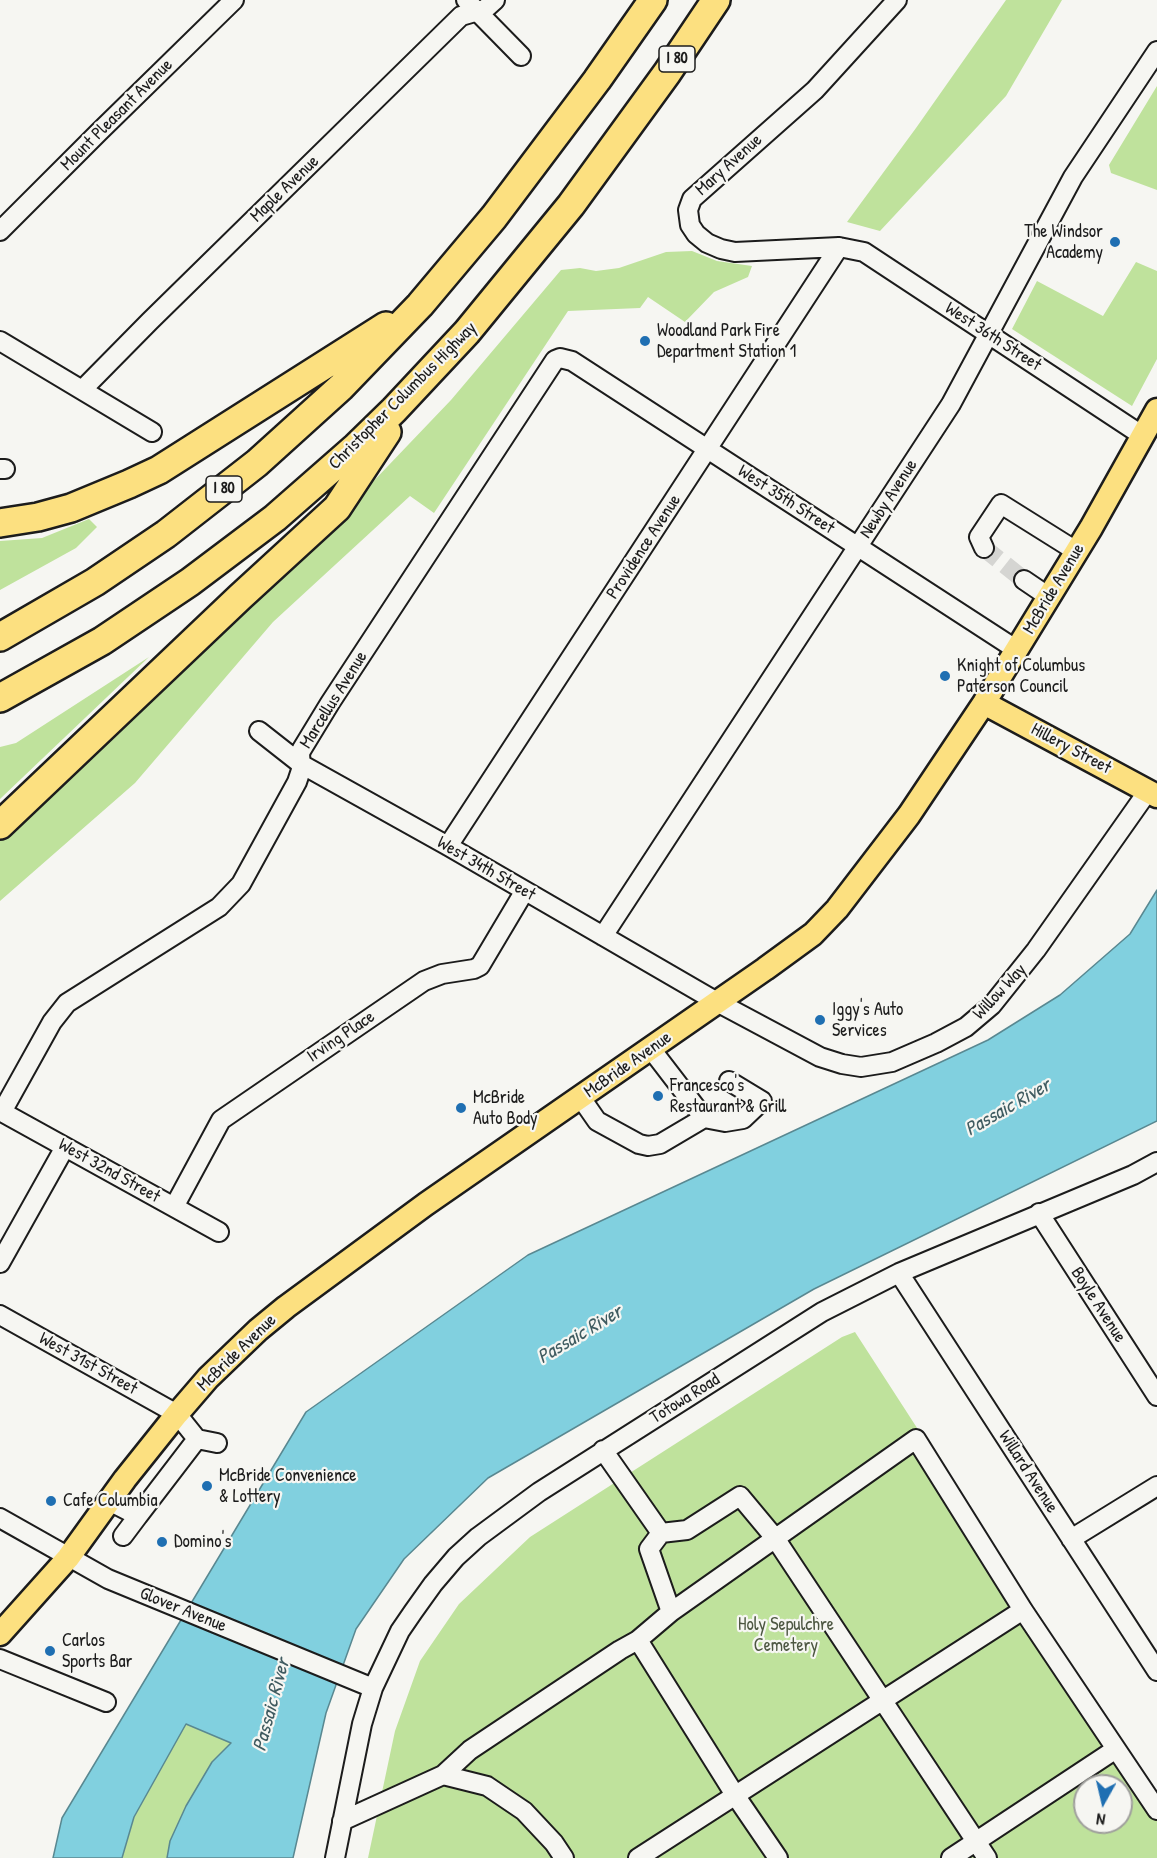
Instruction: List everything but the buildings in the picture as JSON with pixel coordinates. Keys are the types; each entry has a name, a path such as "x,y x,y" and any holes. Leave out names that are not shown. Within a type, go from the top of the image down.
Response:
{"highway":[{"name":"I 80","path":"0,637 94,582 212,500 299,427 381,347 458,261 597,80 653,0"},
{"name":"Christopher Columbus Highway","path":"0,698 120,629 234,549 317,482 416,387 474,324 571,205 667,73 716,0"},
{"path":"0,523 38,517 71,507 159,470 420,305"},
{"path":"0,825 337,508 416,387"}],"main road":[{"name":"McBride Avenue","path":"0,1634 69,1558 177,1414 233,1352 286,1307 426,1204 813,934 837,909 909,815 984,703 1049,597 1157,410"},
{"name":"Hillery Street","path":"984,703 1152,793"}],"street":[{"name":"Mount Pleasant Avenue","path":"0,231 234,0"},
{"name":"Maple Avenue","path":"82,390 472,5 485,9 495,0"},
{"name":"Mary Avenue","path":"839,247 754,252 721,249 707,243 696,234 690,225 688,210 692,199 831,74 897,0"},
{"path":"472,5 521,56"},
{"name":"Newby Avenue","path":"603,936 951,404 1073,177 1157,51"},
{"name":"West 36th Street","path":"839,247 853,248 872,257 1143,436"},
{"name":"Providence Avenue","path":"447,846 839,247"},
{"path":"0,341 152,432"},
{"name":"Marcellus Avenue","path":"1,1111 52,1022 67,1004 219,907 231,897 241,884 297,782 302,748 555,360 565,358 585,369"},
{"name":"West 35th Street","path":"585,369 1017,650"},
{"path":"984,548 979,537 1001,504 1076,551"},
{"path":"1024,580 1049,597"},
{"name":"West 34th Street","path":"259,731 301,764 717,1002"},
{"name":"Willow Way","path":"717,1002 820,1057 842,1064 861,1067 878,1066 936,1042 966,1027 992,1005 1036,950 1152,793"},
{"name":"Irving Place","path":"174,1207 221,1119 424,981 442,974 480,966 524,892"},
{"path":"651,1049 704,1118 724,1122 744,1119 762,1101 729,1081"},
{"path":"581,1098 597,1121 639,1144 648,1146 660,1144 704,1118"},
{"name":"West 32nd Street","path":"1,1111 219,1232"},
{"path":"0,1263 65,1147"},
{"name":"Totowa Road","path":"341,1856 342,1821 362,1724 373,1688 400,1631 433,1584 456,1557 504,1516 603,1450 822,1311 899,1273 1133,1175 1157,1162"},
{"name":"Boyle Avenue","path":"1039,1213 1157,1396"},
{"name":"Willard Avenue","path":"899,1273 1157,1671"},
{"name":"West 31st Street","path":"0,1315 177,1414"},
{"path":"177,1414 197,1439 217,1443"},
{"path":"123,1536 197,1439"},
{"path":"342,1821 443,1775 470,1750 620,1650 638,1641 671,1612 916,1439 1023,1610 1157,1809"},
{"path":"603,1450 661,1533"},
{"path":"1071,1539 1157,1486"},
{"path":"671,1612 649,1550 661,1533 687,1530 740,1496 775,1538 987,1858"},
{"path":"110,1501 138,1516"},
{"name":"Glover Avenue","path":"0,1519 108,1579 373,1688"},
{"path":"638,1858 1023,1610"},
{"path":"638,1641 735,1795 778,1858"},
{"path":"0,1659 106,1702"},
{"path":"951,1858 1116,1749"},
{"path":"443,1775 487,1786 524,1811 554,1843 564,1858"}],"green space":[{"path":"1006,0 1062,0 1006,96 880,231 847,222 916,128"},
{"path":"1157,86 1157,190 1111,173 1109,165"},
{"path":"692,251 717,261 752,266 748,277 714,292 685,322 648,297 640,308 568,311 434,513 410,496 273,622 135,783 0,901 0,841 323,534 451,400 561,270 580,268 596,271 619,268 666,252"},
{"path":"1136,262 1157,271 1157,359 1132,406 1012,329 1037,281 1103,316"},
{"path":"89,519 97,527 76,548 0,590 0,541 42,538"},
{"path":"149,657 0,799 0,747 16,743"},
{"name":"Holy Sepulchre Cemetery","path":"855,1332 1157,1799 1157,1858 368,1858 395,1731 420,1661 459,1604 530,1537 842,1337"},
{"path":"185,1724 232,1742 212,1762 186,1806 170,1841 167,1858 122,1858 134,1817"}],"water":[{"name":"Passaic River","path":"1157,890 1157,1121 814,1289 488,1478 404,1559 356,1629 326,1713 293,1858 167,1858 170,1841 186,1806 212,1762 231,1743 186,1724 134,1817 122,1858 53,1858 62,1818 306,1412 528,1255 988,1040 1060,995 1130,934"}],"tunnel":[{"path":"984,548 1024,580"}],"place":[{"name":"The Windsor Academy","path":"1115,242"},
{"name":"Woodland Park Fire Department Station 1","path":"645,341"},
{"name":"Knight of Columbus Paterson Council","path":"945,676"},
{"name":"Iggy's Auto Services","path":"820,1020"},
{"name":"Francesco's Restaurant & Grill","path":"658,1096"},
{"name":"McBride Auto Body","path":"461,1108"},
{"name":"McBride Convenience & Lottery","path":"207,1486"},
{"name":"Cafe Columbia","path":"51,1501"},
{"name":"Domino's","path":"162,1542"},
{"name":"Carlos Sports Bar","path":"50,1651"}]}
